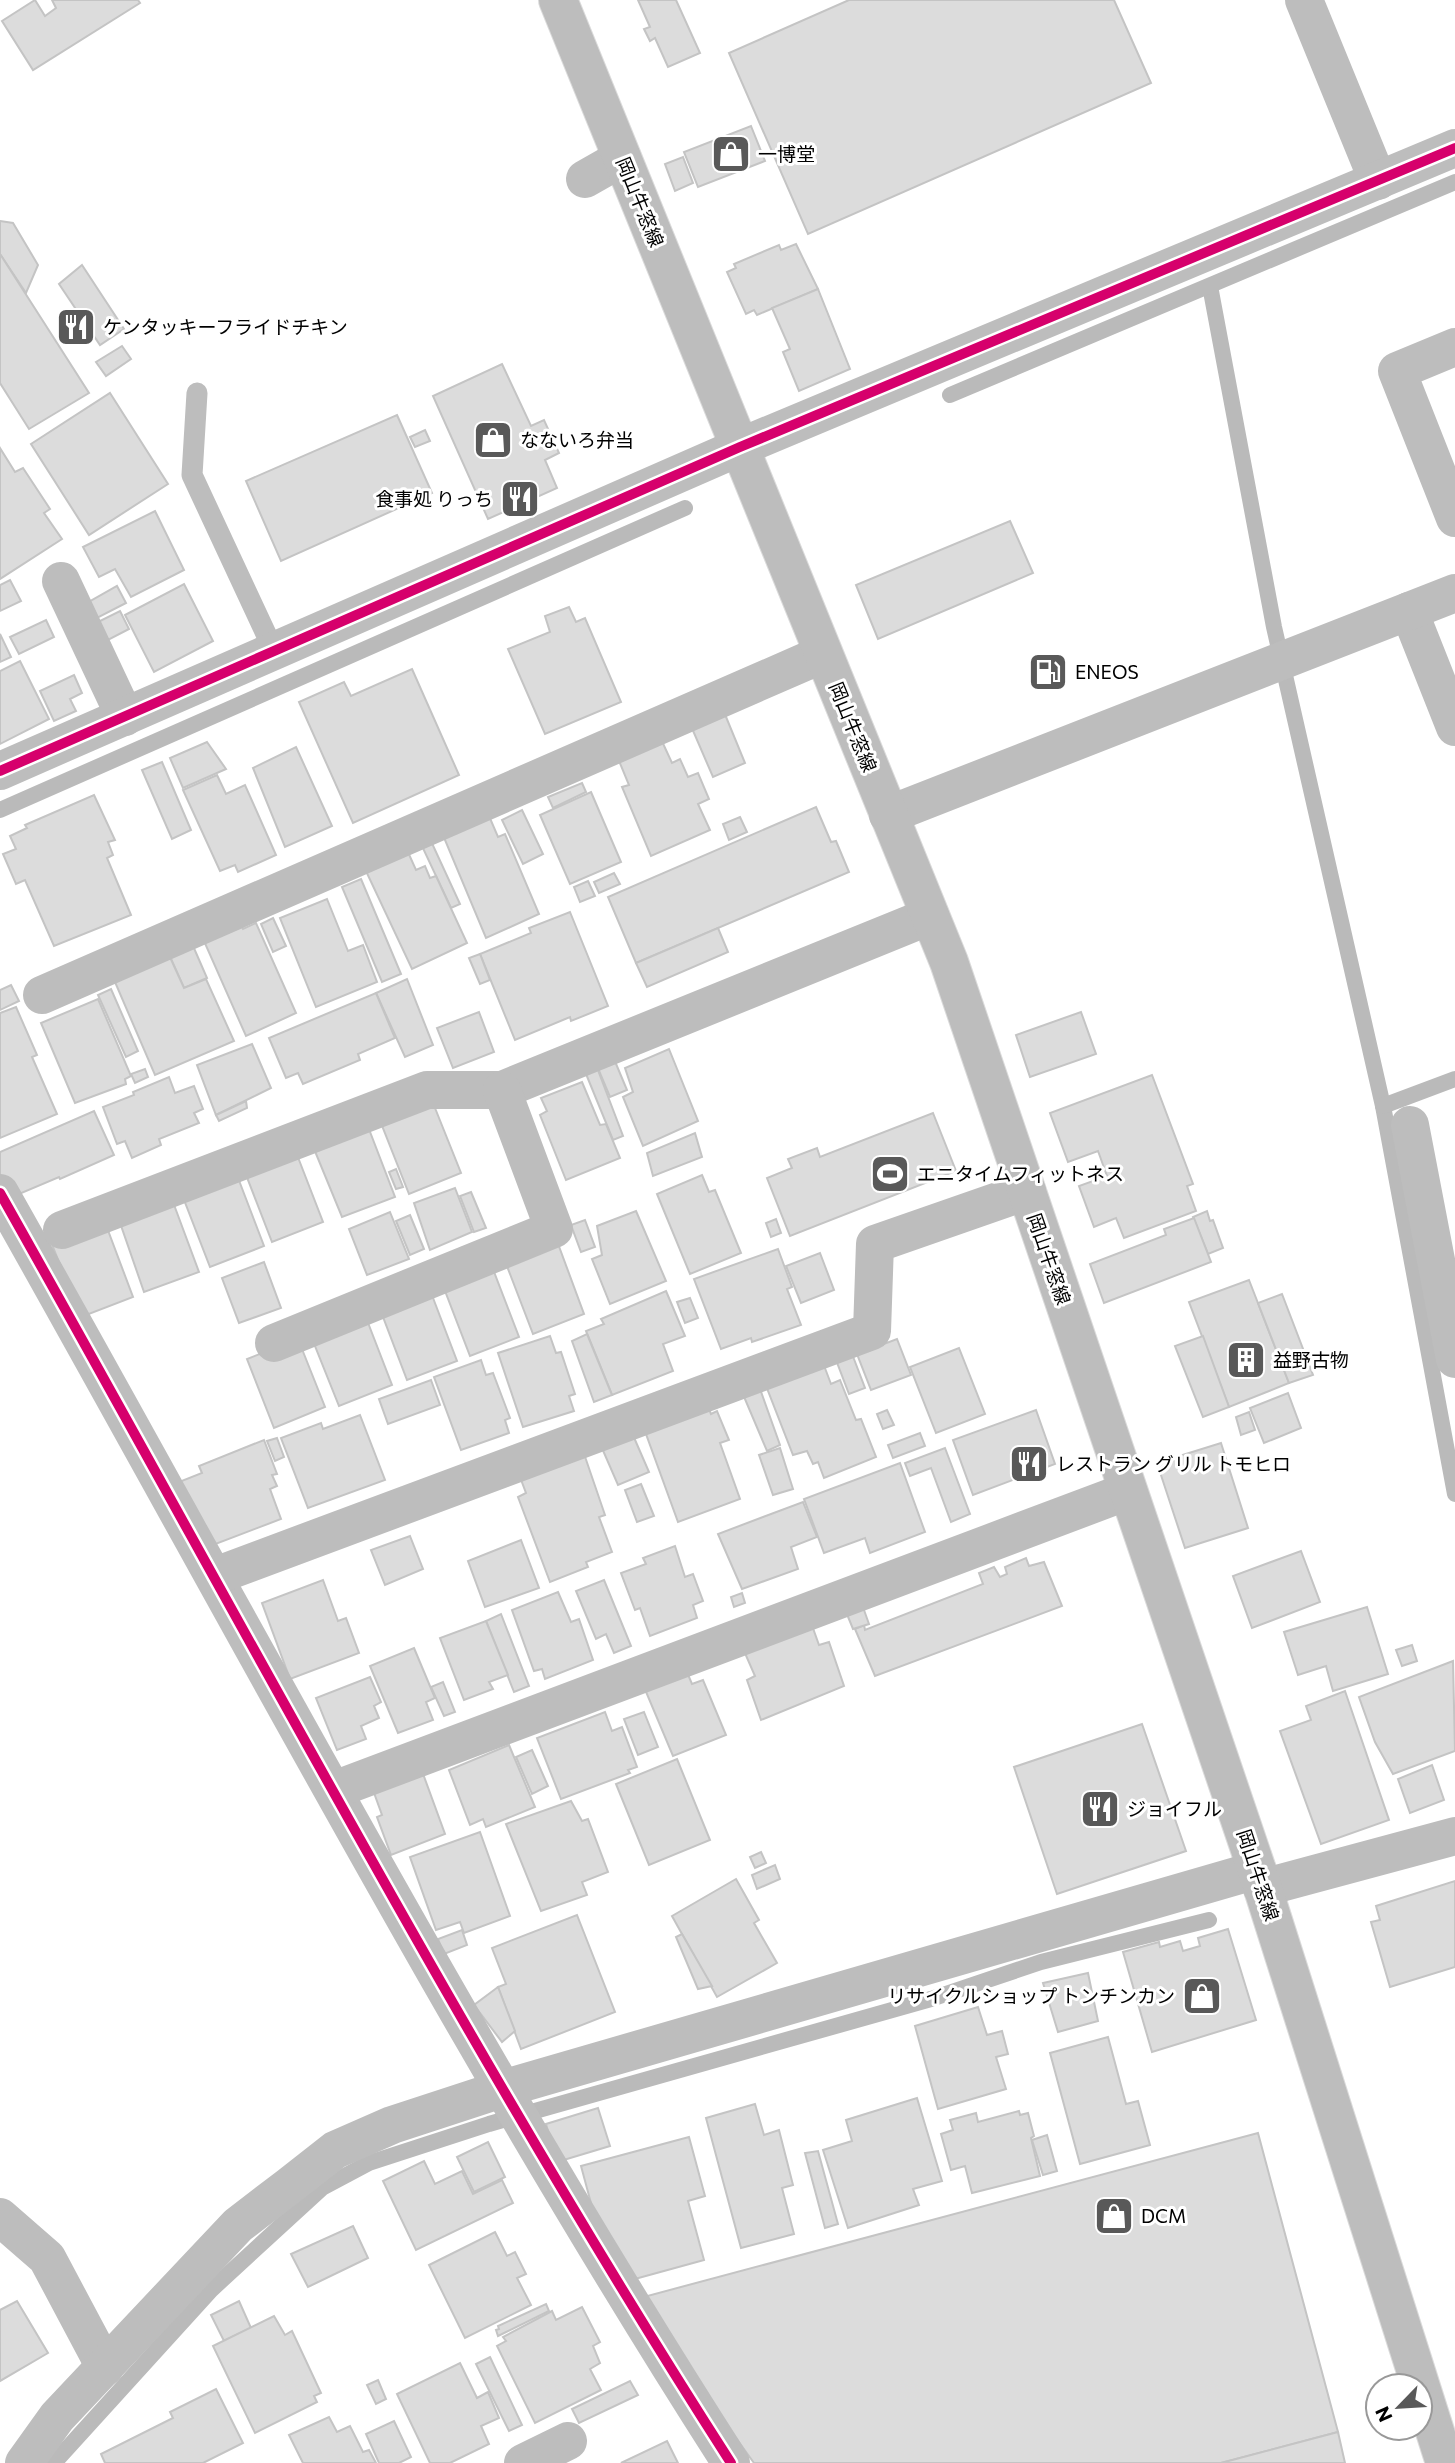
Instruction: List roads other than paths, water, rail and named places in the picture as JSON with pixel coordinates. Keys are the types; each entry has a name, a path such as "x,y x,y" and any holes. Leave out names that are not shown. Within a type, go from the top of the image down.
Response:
{"street":[{"name":"岡山牛窓線","path":"558,0 949,962 1259,1879 1444,2463"},
{"path":"1304,0 1378,181"},
{"path":"0,771 740,447 1455,148"},
{"path":"585,179 622,158"},
{"path":"1455,347 1397,371 1455,518"},
{"path":"61,581 125,717"},
{"path":"888,815 1455,593"},
{"path":"1409,611 1455,727"},
{"path":"42,995 823,654"},
{"path":"62,1230 427,1090 502,1090 930,916"},
{"path":"274,1343 554,1230 502,1090"},
{"path":"1410,1125 1443,1233 1455,1359"},
{"path":"215,1576 872,1331 875,1244 1027,1191"},
{"path":"0,1193 529,2135 638,2318 731,2463"},
{"path":"334,1790 1128,1491"},
{"path":"23,2463 57,2417 238,2225 335,2151 391,2125 1259,1879 1455,1836"},
{"path":"0,2217 47,2258 106,2367"},
{"path":"523,2463 568,2441"}],"lane":[{"path":"197,393 191,475 274,651"}],"waterway":[{"path":"950,395 1455,182"},
{"path":"1210,286 1274,627 1383,1106 1455,1494"},
{"path":"0,810 685,508"},
{"path":"1383,1106 1455,1079"},
{"path":"54,2463 211,2290 322,2188 369,2163 489,2124 931,1999 1041,1962 1209,1920"}],"place":[{"name":"一博堂","path":"731,154"},
{"name":"ケンタッキーフライドチキン","path":"76,327"},
{"name":"なないろ弁当","path":"493,440"},
{"name":"食事処 りっち","path":"520,499"},
{"name":"ENEOS","path":"1048,672"},
{"name":"エニタイムフィットネス","path":"890,1174"},
{"name":"益野古物","path":"1246,1360"},
{"name":"レストラン グリル トモヒロ","path":"1029,1464"},
{"name":"ジョイフル","path":"1100,1809"},
{"name":"リサイクルショップ トンチンカン","path":"1202,1996"},
{"name":"DCM","path":"1114,2216"}]}
